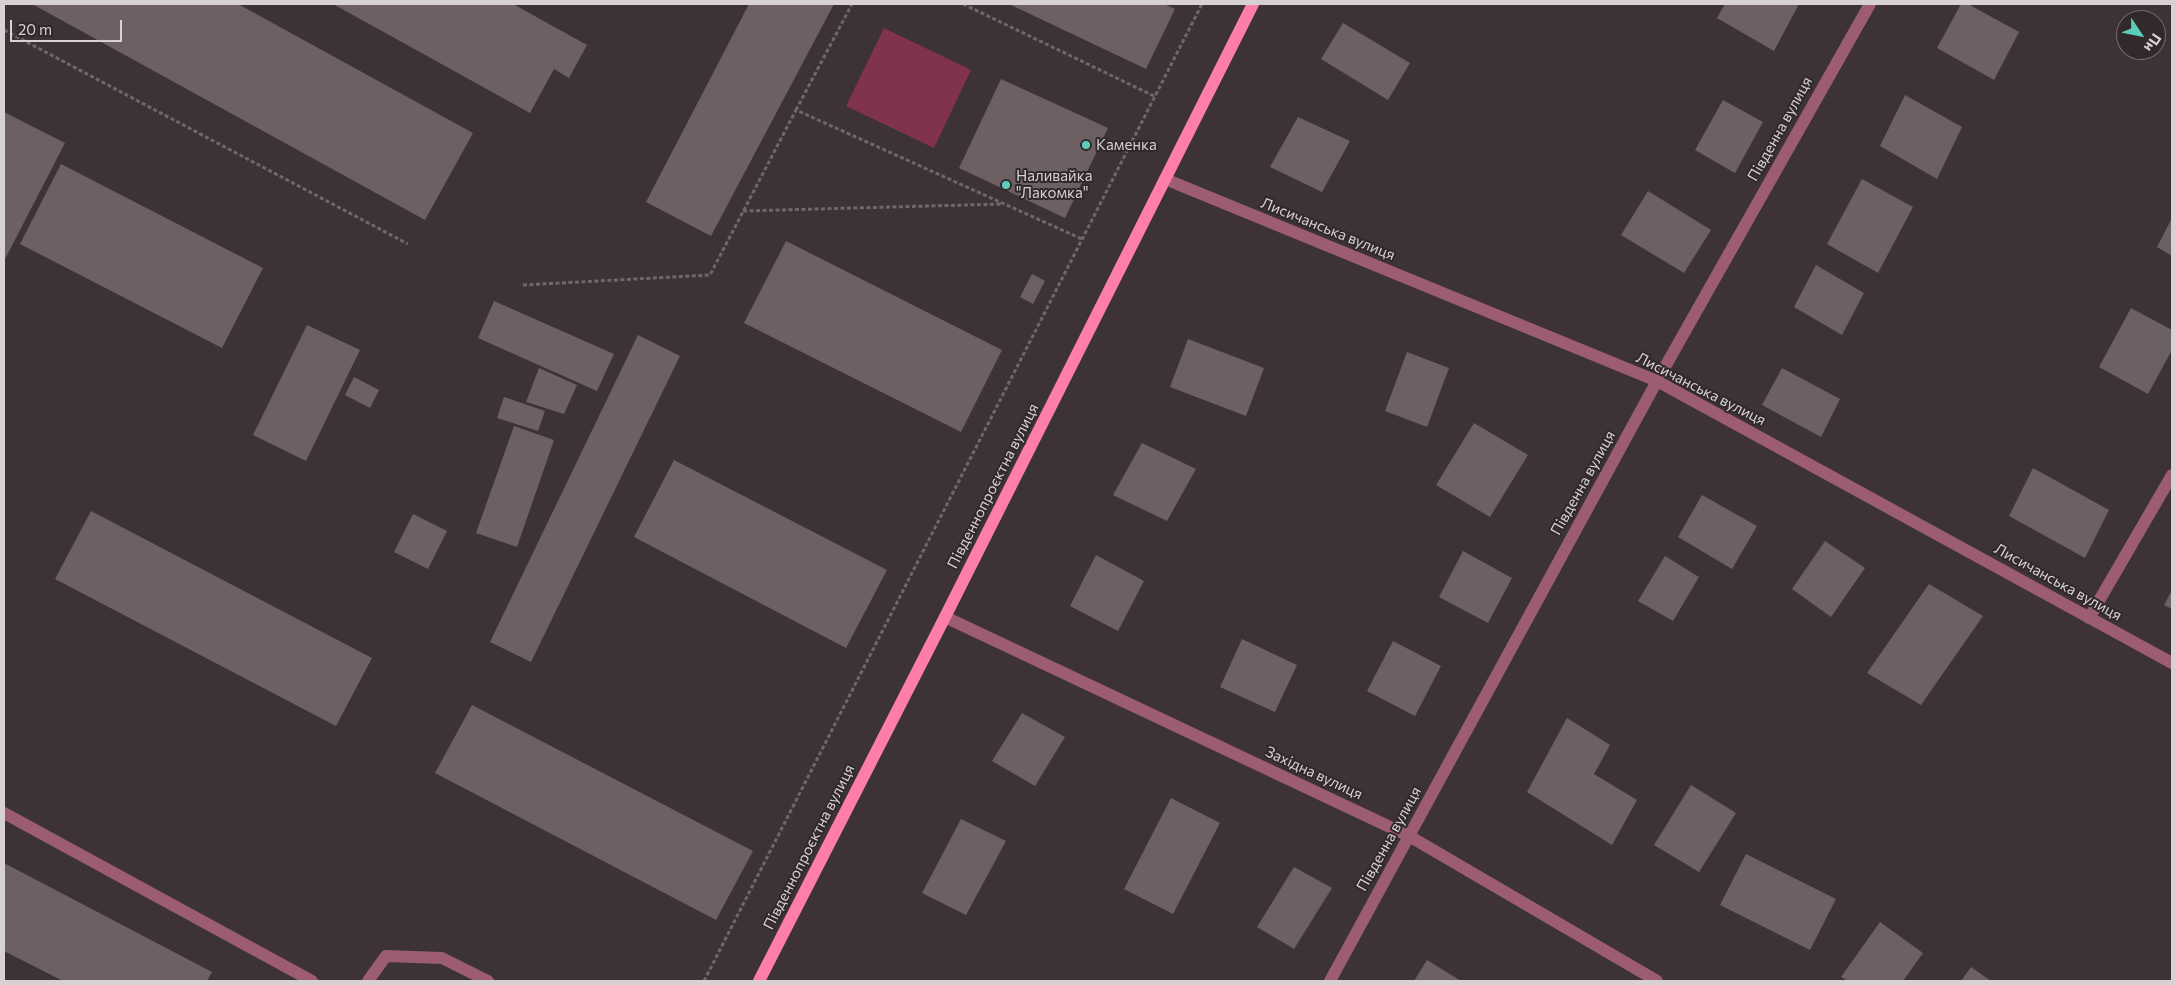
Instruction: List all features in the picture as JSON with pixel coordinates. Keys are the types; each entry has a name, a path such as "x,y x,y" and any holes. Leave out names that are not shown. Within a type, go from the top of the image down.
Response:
{"main road":[{"name":"Південнопроєктна вулиця","path":"759,981 945,617 1253,4"}],"street":[{"name":"Південна вулиця","path":"1330,981 1657,381 1870,4"},
{"name":"Лисичанська вулиця","path":"1165,180 1657,381 2172,663"},
{"path":"2089,618 2172,475"},
{"name":"Західна вулиця","path":"945,617 1409,836 1657,981"},
{"path":"4,812 312,981"},
{"path":"368,981 386,956 442,958 488,981"}],"path":[{"path":"523,285 710,275 852,4"},
{"path":"963,4 1154,96"},
{"path":"704,981 1202,4"},
{"path":"4,30 408,244"},
{"path":"796,110 1082,239"},
{"path":"743,212 1004,204"}],"shaded area":[{"path":"884,28 971,70 934,148 846,106"}],"building":[{"path":"32,4 238,4 473,133 425,220"},
{"path":"333,4 513,4 587,45 569,78 554,69 530,113"},
{"path":"749,4 834,4 711,236 646,202"},
{"path":"1009,4 1164,4 1175,9 1146,69"},
{"path":"1725,4 1799,4 1774,51 1717,18"},
{"path":"1961,4 1968,4 2019,32 1994,80 1937,48"},
{"path":"1343,23 1410,63 1388,100 1321,59"},
{"path":"1001,79 1108,128 1065,218 959,168"},
{"path":"1905,95 1962,127 1937,179 1880,146"},
{"path":"1723,100 1763,122 1735,173 1695,150"},
{"path":"4,112 65,143 4,261"},
{"path":"1298,117 1350,141 1322,192 1270,167"},
{"path":"61,164 263,268 222,348 20,244"},
{"path":"1862,179 1913,207 1878,273 1827,244"},
{"path":"1648,191 1711,230 1684,273 1621,235"},
{"path":"2172,218 2172,256 2157,247"},
{"path":"786,241 1002,350 961,432 744,323"},
{"path":"1816,265 1864,293 1842,335 1794,307"},
{"path":"1032,274 1045,281 1033,304 1020,297"},
{"path":"494,301 614,354 597,391 478,338"},
{"path":"2131,308 2172,330 2172,350 2148,394 2099,367"},
{"path":"307,325 360,350 306,461 253,435"},
{"path":"638,335 680,356 531,662 490,642"},
{"path":"1188,339 1264,368 1246,416 1170,387"},
{"path":"1407,352 1449,368 1427,427 1385,411"},
{"path":"539,368 577,385 564,414 526,402"},
{"path":"1782,368 1840,399 1821,437 1762,405"},
{"path":"354,377 379,390 370,408 345,395"},
{"path":"504,397 545,411 538,431 497,418"},
{"path":"1474,423 1528,455 1490,517 1436,485"},
{"path":"514,426 554,440 517,547 476,533"},
{"path":"1142,443 1196,469 1167,521 1113,495"},
{"path":"674,460 887,570 846,648 634,537"},
{"path":"2033,468 2109,510 2085,558 2009,516"},
{"path":"1702,495 1757,526 1732,569 1678,537"},
{"path":"91,511 372,658 336,726 55,579"},
{"path":"413,514 447,531 428,569 394,552"},
{"path":"1825,541 1865,568 1831,617 1792,589"},
{"path":"1463,551 1512,578 1488,623 1439,597"},
{"path":"1096,555 1144,581 1118,631 1070,606"},
{"path":"1665,556 1699,577 1673,621 1638,601"},
{"path":"1929,584 1983,616 1921,705 1867,673"},
{"path":"2172,590 2172,609 2164,605"},
{"path":"1242,639 1297,665 1275,712 1220,687"},
{"path":"1393,641 1441,666 1415,716 1367,691"},
{"path":"472,705 753,851 716,920 435,773"},
{"path":"1022,713 1065,737 1035,786 992,761"},
{"path":"1567,718 1610,745 1594,774 1637,800 1612,845 1527,792"},
{"path":"1691,785 1736,813 1699,872 1654,845"},
{"path":"1171,798 1220,823 1173,914 1124,889"},
{"path":"961,819 1006,841 966,915 922,893"},
{"path":"1746,854 1836,899 1810,950 1720,905"},
{"path":"4,863 212,972 207,981 63,981 4,951"},
{"path":"1294,867 1332,888 1294,949 1257,927"},
{"path":"1880,922 1923,953 1903,981 1848,981 1841,977"},
{"path":"1427,960 1461,981 1414,981"},
{"path":"1971,967 1991,981 1961,981"}],"place":[{"name":"Каменка","path":"1086,145"},
{"name":"Наливайка \"Лакомка\"","path":"1006,185"}]}
